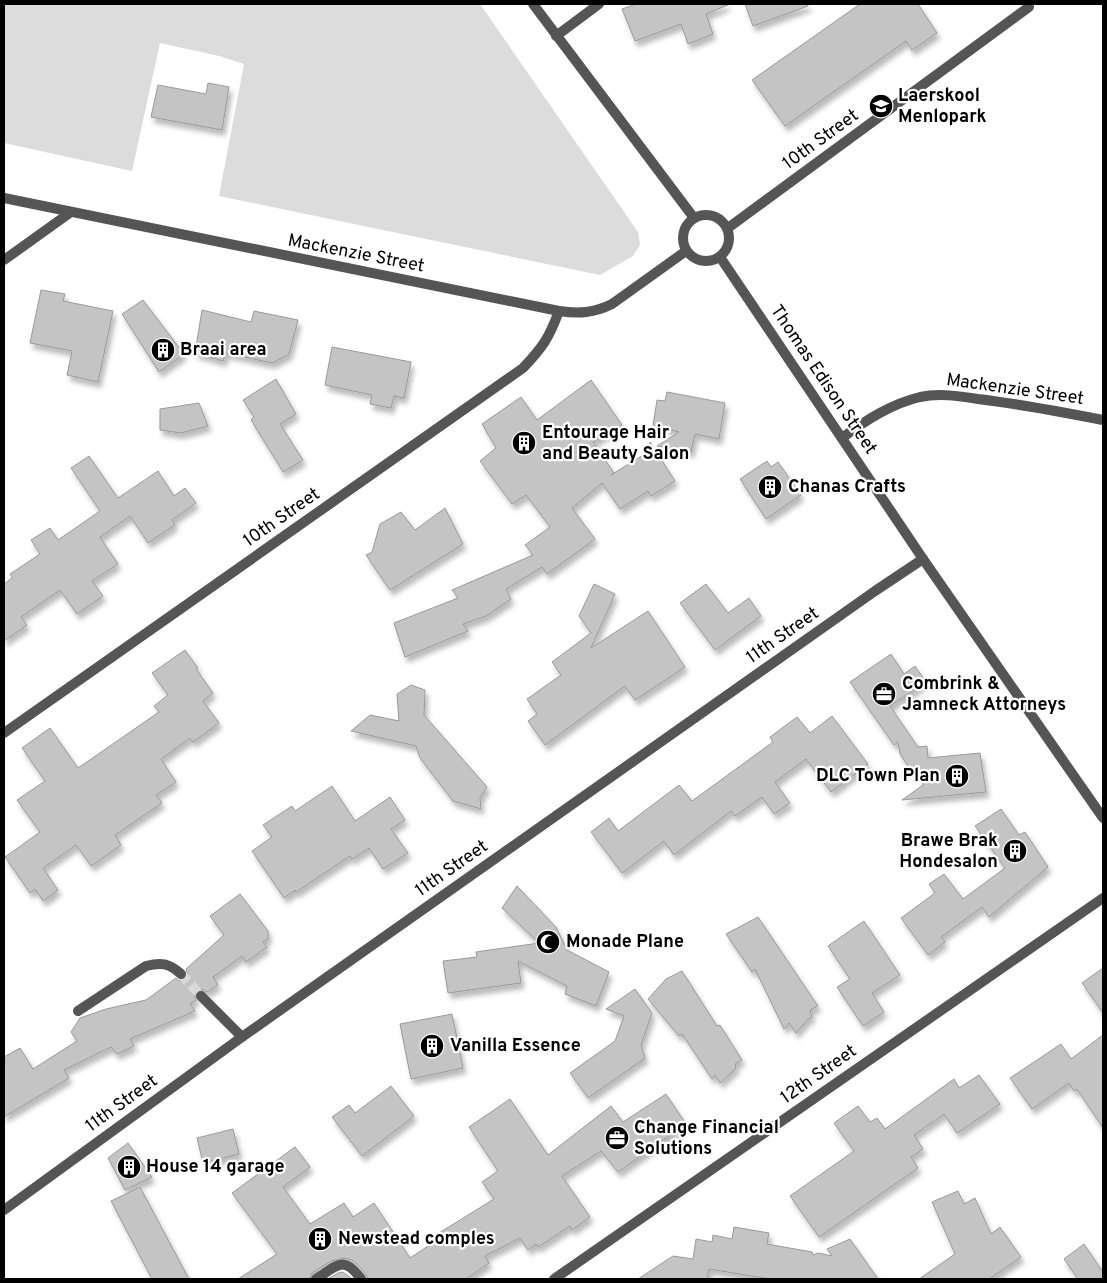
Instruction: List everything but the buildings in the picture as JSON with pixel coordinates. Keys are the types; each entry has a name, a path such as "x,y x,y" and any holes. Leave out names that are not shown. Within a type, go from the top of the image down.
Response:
{"street":[{"path":"533,4 694,218"},
{"path":"556,36 599,4"},
{"name":"10th Street","path":"728,228 1030,7"},
{"name":"Mackenzie Street","path":"4,198 577,314 602,309 626,295 686,251"},
{"path":"4,260 70,212"},
{"path":"710,214 717,217 728,228 729,244 726,251 720,257 706,261 698,260 686,251 684,244 685,229 694,218 710,214"},
{"name":"Thomas Edison Street","path":"720,257 923,559 1103,818"},
{"name":"10th Street","path":"4,733 523,368 543,347 551,333 559,311"},
{"name":"Mackenzie Street","path":"842,438 863,423 894,406 935,395 992,401 1103,420"},
{"name":"11th Street","path":"4,1210 242,1037 867,596 923,559"},
{"name":"12th Street","path":"554,1279 1103,898"},
{"path":"78,1011 146,966 153,964 172,965 181,974"},
{"path":"201,996 242,1037"},
{"path":"316,1279 340,1264 346,1264 361,1279"}],"shaded area":[{"path":"4,4 480,4 638,232 640,245 633,256 600,275 219,196 244,64 219,56 160,43 132,171 4,143"}],"tunnel":[{"path":"181,974 201,996"}],"place":[{"name":"Laerskool Menlopark","path":"881,106"},
{"name":"Braai area","path":"163,350"},
{"name":"Entourage Hair and Beauty Salon","path":"524,443"},
{"name":"Chanas Crafts","path":"770,487"},
{"name":"Combrink & Jamneck Attorneys","path":"884,694"},
{"name":"DLC Town Plan","path":"957,776"},
{"name":"Brawe Brak Hondesalon","path":"1015,851"},
{"name":"Monade Plane","path":"548,942"},
{"name":"Vanilla Essence","path":"432,1046"},
{"name":"Change Financial Solutions","path":"617,1138"},
{"name":"House 14 garage","path":"129,1167"},
{"name":"Newstead comples","path":"320,1239"}]}
